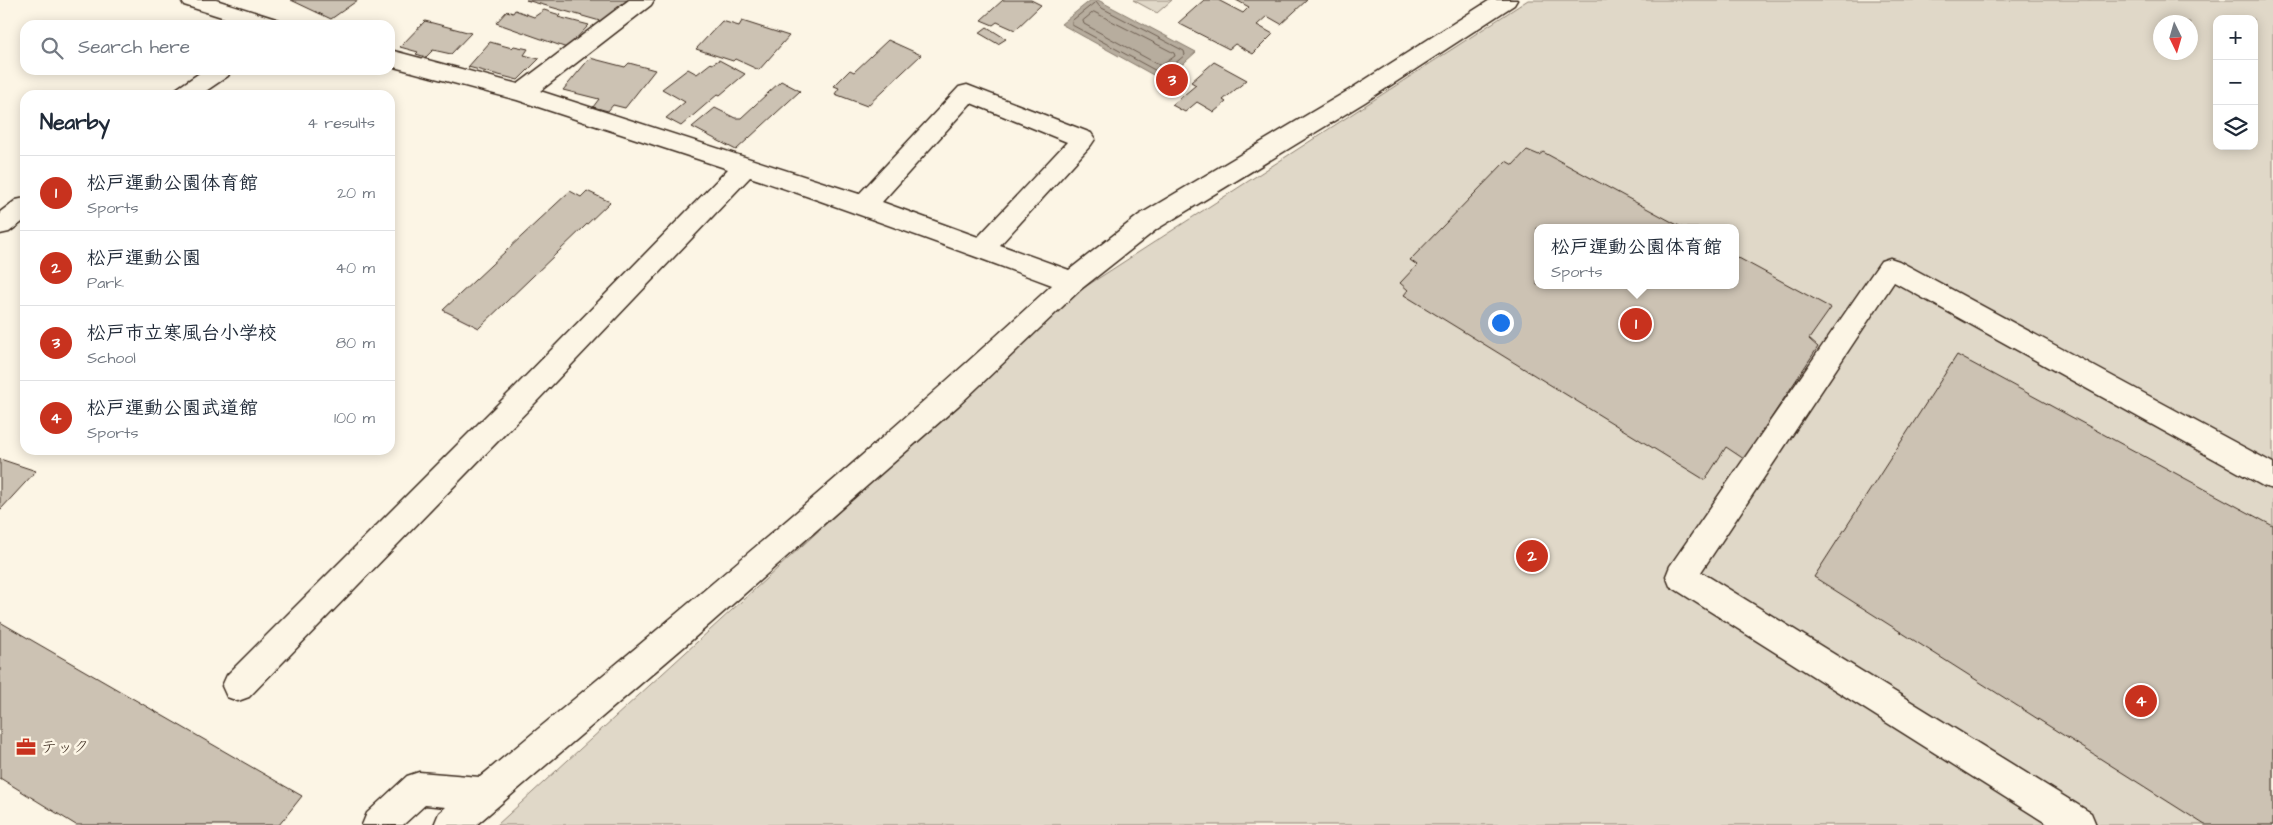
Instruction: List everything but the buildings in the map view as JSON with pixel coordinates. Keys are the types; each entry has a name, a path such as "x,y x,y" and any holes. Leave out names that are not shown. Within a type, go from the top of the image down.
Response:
{"street":[{"path":"192,0 255,20"},
{"path":"522,93 643,0"},
{"path":"451,825 949,397 1072,282 1148,222 1357,96 1506,0"},
{"path":"395,59 522,93 864,205 981,250 1072,282"},
{"path":"191,90 213,75"},
{"path":"864,205 967,93 1083,139 981,250"},
{"path":"238,686 526,394 745,167"},
{"path":"0,225 20,211"},
{"path":"2079,825 1681,576 1890,268 2273,477"},
{"path":"379,825 419,788 485,794"}],"shaded area":[{"path":"1133,0 1172,0 1157,13"},
{"path":"1528,0 2273,0 2273,825 497,825 1085,287"}],"water":[{"path":"1091,0 1098,0 1196,52 1164,81 1061,24"}],"place":[{"name":"松戸市立寒風台小学校","path":"1172,80"},
{"name":"松戸運動公園体育館","path":"1636,324"},
{"name":"松戸運動公園","path":"1532,556"},
{"name":"松戸運動公園武道館","path":"2141,701"},
{"name":"テック","path":"26,747"}]}
